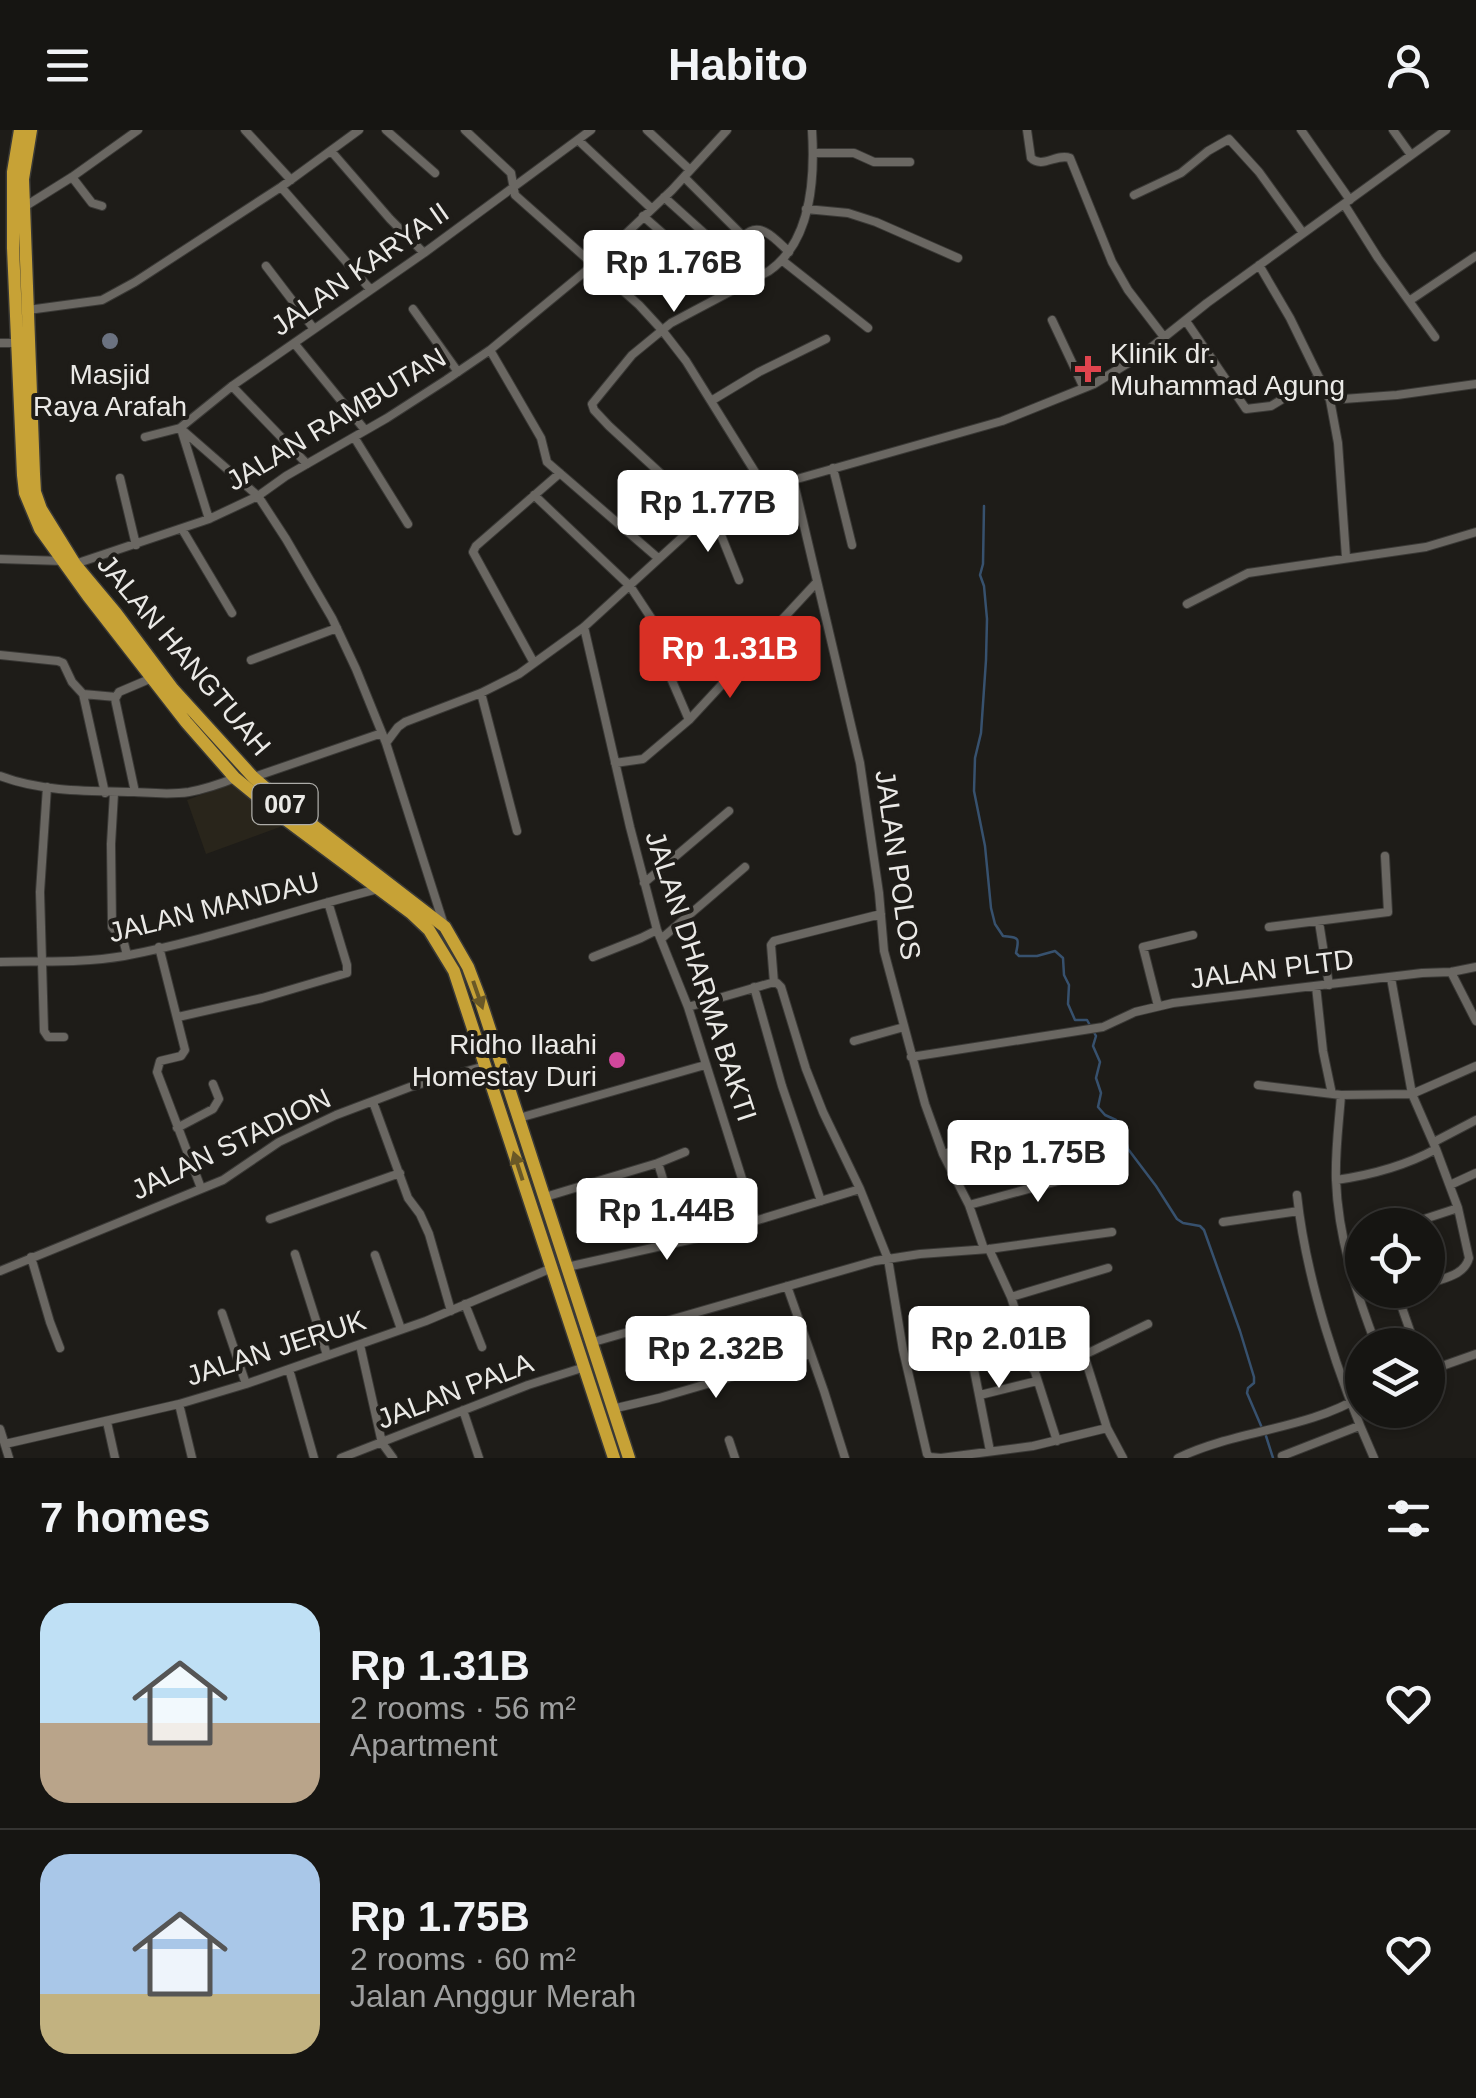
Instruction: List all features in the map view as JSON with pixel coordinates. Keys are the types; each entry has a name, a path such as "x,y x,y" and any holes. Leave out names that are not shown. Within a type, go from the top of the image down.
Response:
{"highway":[{"name":"JALAN HANGTUAH","path":"20,130 13,172 28,310 35,492 69,563"},
{"name":"JALAN HANGTUAH","path":"31,130 23,180 18,343 24,493 40,529 173,689 253,777 444,927 468,967 629,1458"},
{"name":"JALAN HANGTUAH","path":"111,616 152,678 235,778 411,913 429,930 454,970 614,1458"}],"street":[{"path":"24,208 138,130"},
{"path":"245,130 291,180"},
{"path":"28,310 102,300 281,187 331,151 346,133 359,130"},
{"path":"386,130 435,173"},
{"path":"464,130 510,173 517,197 662,330 765,488"},
{"name":"JALAN KARYA II","path":"180,428 232,386 592,130"},
{"path":"646,130 743,236"},
{"name":"JALAN RAMBUTAN","path":"0,560 69,563 209,519 258,496 490,350 594,265 727,130"},
{"path":"738,580 710,516 592,407 593,400 632,355 662,330 784,261 797,237 810,196 812,130"},
{"path":"1027,130 1034,162 1070,158 1112,262 1164,338"},
{"path":"1301,130 1378,258 1435,337"},
{"path":"1393,130 1411,155"},
{"path":"386,743 405,722 481,693 534,664 584,626 710,516 765,488 1002,421 1094,384 1143,354 1446,130"},
{"path":"578,140 652,209"},
{"path":"1134,196 1180,173 1224,141 1232,140 1303,233"},
{"path":"331,151 424,253"},
{"path":"813,153 854,153 874,162 910,162"},
{"path":"72,178 92,203 102,206"},
{"path":"281,187 370,289"},
{"path":"664,198 724,251 734,249 752,230 765,231 789,252"},
{"path":"806,209 876,222 958,258"},
{"path":"643,216 692,259"},
{"path":"1409,300 1472,258 1476,271"},
{"path":"784,261 868,328"},
{"path":"266,266 314,328"},
{"path":"1259,266 1290,318 1330,400 1338,444 1346,557"},
{"path":"414,309 458,372"},
{"path":"1052,320 1084,388"},
{"path":"1186,320 1246,408 1271,406 1319,378"},
{"path":"711,401 758,372 826,339"},
{"path":"0,343 18,343"},
{"path":"294,343 365,430"},
{"path":"490,350 541,438 545,460 658,558"},
{"path":"1330,400 1397,396 1476,384"},
{"path":"232,386 307,464"},
{"path":"145,437 180,428"},
{"path":"180,428 258,496 337,628 386,743 444,927"},
{"path":"180,428 209,519"},
{"path":"354,437 408,524"},
{"path":"833,468 852,546"},
{"path":"534,664 474,552 476,546 560,473"},
{"path":"120,478 136,544"},
{"name":"JALAN POLOS","path":"793,479 860,763 884,951 911,1057 944,1154 1011,1297 1057,1440"},
{"path":"534,495 630,586 661,632 660,653 690,720"},
{"path":"182,528 232,613"},
{"path":"1187,604 1248,573 1426,547 1476,532"},
{"path":"615,763 643,759 690,720 816,583"},
{"name":"JALAN DHARMA BAKTI","path":"584,626 644,882 659,934 688,1006 755,1220"},
{"path":"250,660 337,628"},
{"path":"0,655 63,663 83,694 109,793 112,927 124,939 127,955"},
{"path":"135,792 116,697 119,692 152,678"},
{"path":"481,693 518,830"},
{"path":"83,694 116,697"},
{"path":"253,777 382,733"},
{"path":"0,776 47,787 166,794 212,787 235,778"},
{"path":"47,787 40,892 45,1034 50,1038 64,1037"},
{"path":"644,882 729,811"},
{"path":"1269,928 1388,912 1385,856"},
{"path":"593,957 659,934 745,867"},
{"name":"JALAN MANDAU","path":"0,962 127,955 228,932 378,890"},
{"path":"178,1017 346,973 328,902"},
{"path":"774,982 774,941 881,914"},
{"path":"1319,922 1329,984"},
{"path":"1158,1006 1143,947 1194,935"},
{"path":"159,947 184,1052 160,1062 157,1069 201,1188"},
{"name":"JALAN PLTD","path":"911,1057 1103,1027 1134,1012 1173,1002 1476,967"},
{"path":"1451,972 1476,1021"},
{"path":"1391,978 1412,1094 1450,1185 1469,1253 1467,1265 1445,1278"},
{"path":"688,1006 774,982 781,987 806,1069 888,1259 903,1350 925,1450 930,1457 1033,1446 1107,1428"},
{"path":"1316,986 1322,1051 1337,1094 1336,1180 1345,1245"},
{"path":"754,987 821,1200"},
{"path":"854,1041 904,1027"},
{"path":"520,1118 705,1065"},
{"name":"JALAN STADION","path":"0,1270 236,1172 307,1128 410,1087 485,1066"},
{"path":"1258,1084 1337,1094 1412,1094 1476,1066"},
{"path":"177,1128 216,1106 219,1099 213,1084"},
{"path":"373,1102 408,1198 428,1234 450,1311"},
{"path":"1336,1180 1398,1166 1476,1120"},
{"path":"944,1154 1038,1130 1043,1134 1054,1182"},
{"path":"545,1198 685,1152"},
{"path":"658,1162 682,1240"},
{"path":"970,1204 1098,1170"},
{"path":"270,1219 400,1173"},
{"path":"1450,1185 1476,1173"},
{"path":"567,1267 702,1237 860,1189"},
{"path":"1297,1195 1307,1252 1345,1383"},
{"path":"1445,1212 1458,1208"},
{"path":"1223,1222 1299,1211"},
{"path":"590,1342 888,1259 1112,1232"},
{"path":"295,1254 326,1355"},
{"path":"375,1255 401,1330"},
{"path":"31,1257 60,1348"},
{"name":"JALAN JERUK","path":"5,1444 179,1404 246,1384 401,1330 552,1268"},
{"path":"1011,1297 1108,1268"},
{"path":"787,1286 844,1458"},
{"path":"465,1304 482,1347"},
{"path":"222,1313 246,1384"},
{"path":"1033,1369 1084,1355 1148,1324"},
{"path":"968,1339 990,1451"},
{"path":"360,1344 382,1443 392,1458"},
{"path":"612,1409 810,1354"},
{"path":"1445,1365 1476,1354"},
{"path":"1084,1355 1107,1428 1123,1458"},
{"name":"JALAN PALA","path":"341,1458 528,1385 585,1367"},
{"path":"289,1368 314,1458"},
{"path":"980,1395 1037,1381"},
{"path":"179,1404 192,1458"},
{"path":"1178,1458 1345,1406"},
{"path":"463,1410 479,1458"},
{"path":"106,1422 115,1458"},
{"path":"1282,1456 1355,1428"},
{"path":"1361,1428 1374,1458"},
{"path":"0,1429 9,1458"},
{"path":"729,1440 735,1458"}],"shaded area":[{"path":"236,782 288,824 206,854 187,800"}],"waterway":[{"path":"984,506 980,575 987,619 986,660 974,791 995,924 1003,936 1017,939 1019,956 1055,951 1063,958 1069,985 1068,1004 1075,1020 1087,1020 1096,1036 1093,1046 1100,1062 1096,1078 1101,1093 1098,1107 1123,1128 1128,1149 1177,1219 1204,1230 1254,1377 1247,1393 1262,1428"},
{"path":"1266,1436 1273,1458"}],"place":[{"name":"Masjid Raya Arafah","path":"110,341"},
{"name":"Klinik dr. Muhammad Agung","path":"1088,369"},
{"name":"Ridho Ilaahi Homestay Duri","path":"617,1060"}]}
